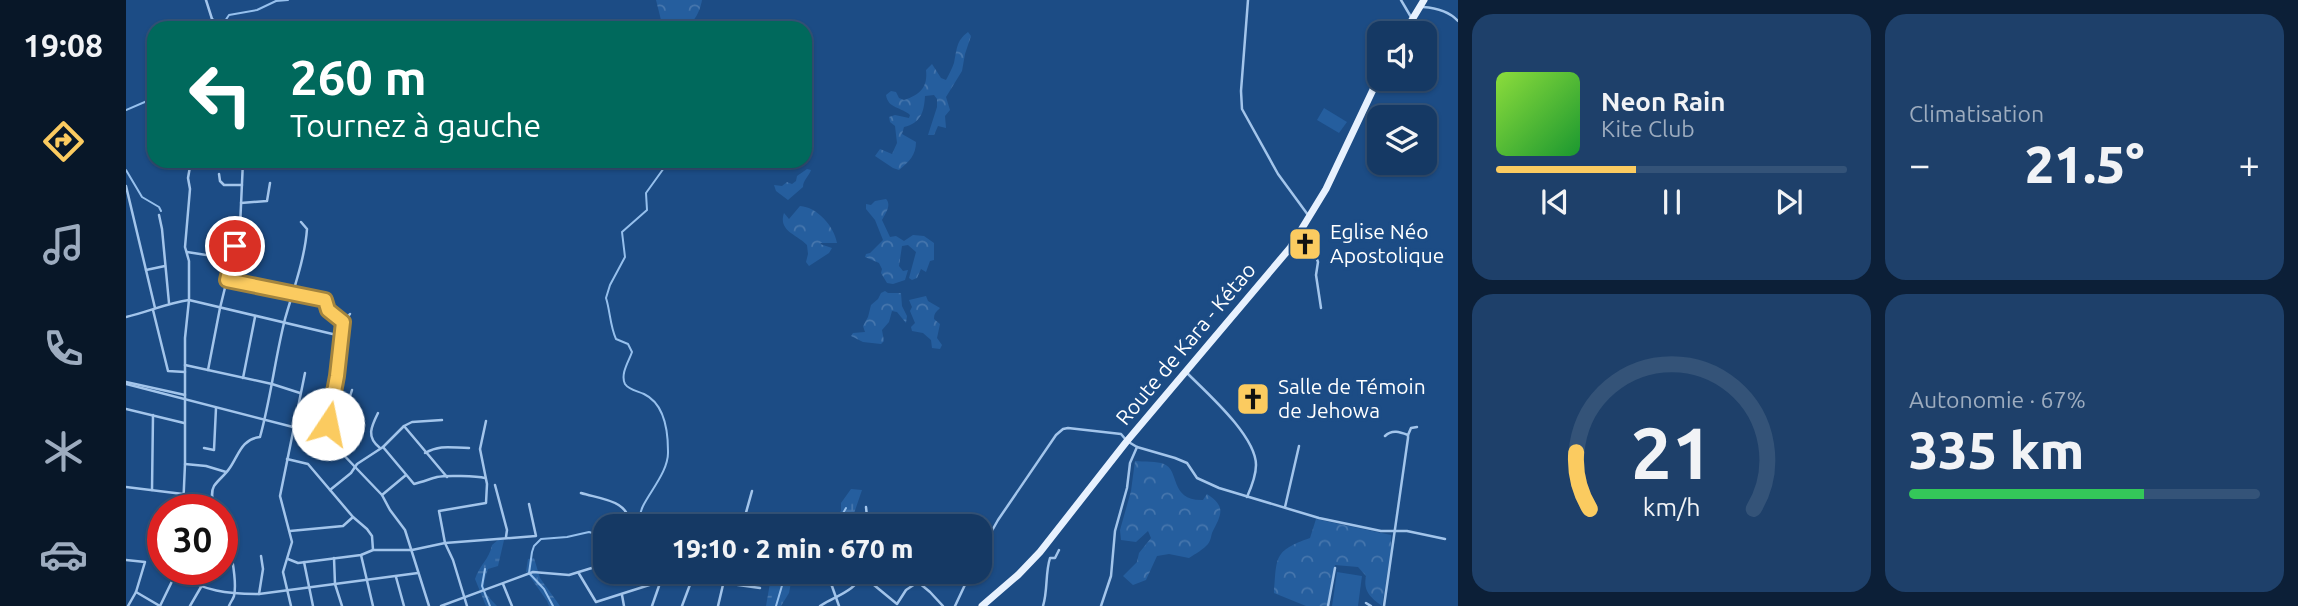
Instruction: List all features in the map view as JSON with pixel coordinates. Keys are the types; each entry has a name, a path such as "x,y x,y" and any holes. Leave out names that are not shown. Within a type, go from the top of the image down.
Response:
{"main road":[{"path":"1412,20 1422,4"},
{"name":"Route de Kara - Kétao","path":"982,606 1040,552 1127,441 1292,244 1310,218 1372,91"}],"street":[{"path":"206,0 212,19 215,21"},
{"path":"1248,0 1242,108 1278,174 1310,218"},
{"path":"1401,0 1412,20"},
{"path":"1422,4 1453,15 1458,21"},
{"path":"126,487 183,494 186,315 189,300 189,261 185,247 190,168"},
{"path":"208,370 240,227 243,168"},
{"path":"219,174 224,185 242,185"},
{"path":"242,203 267,201 270,183"},
{"path":"126,186 168,371 185,372"},
{"path":"159,215 169,303"},
{"path":"214,494 214,487 241,447 251,438 260,437 284,323 306,242 307,229 301,222"},
{"path":"221,225 240,227"},
{"path":"1292,244 1314,251 1318,262 1316,275 1321,308"},
{"path":"187,252 232,259"},
{"path":"146,270 165,266"},
{"path":"227,280 325,300 328,310 343,322"},
{"path":"126,317 169,303 189,300 341,336"},
{"path":"325,439 343,322 350,314"},
{"path":"243,378 256,317"},
{"path":"185,365 272,384 300,393"},
{"path":"1185,371 1231,418 1247,440 1256,466 1247,497"},
{"path":"291,606 283,572 292,542 280,496 306,373"},
{"path":"126,384 185,397 216,408 293,427 325,439 335,446 382,495 405,530 429,606"},
{"path":"335,446 352,390"},
{"path":"332,402 347,406"},
{"path":"126,408 185,423"},
{"path":"204,448 215,450 216,408"},
{"path":"378,413 371,427 370,437 414,484 437,477 472,475 485,478"},
{"path":"152,490 153,415"},
{"path":"330,490 404,426 412,422 442,419"},
{"path":"467,606 453,559 445,543 439,511 486,503 480,445 486,421"},
{"path":"404,426 447,477"},
{"path":"1384,606 1408,435 1411,428 1417,427"},
{"path":"992,531 1058,431 1068,428 1121,434 1137,447 1187,463 1197,478 1247,497 1319,518 1445,539"},
{"path":"1385,436 1392,431 1408,435"},
{"path":"425,453 450,446 469,448"},
{"path":"1285,507 1299,446"},
{"path":"1101,606 1111,576 1115,531 1125,496 1130,463 1137,447"},
{"path":"287,459 308,464 367,529 372,536 373,550"},
{"path":"185,464 226,472"},
{"path":"382,495 406,475"},
{"path":"495,485 506,537"},
{"path":"746,514 752,491"},
{"path":"581,494 617,503 625,508 628,514"},
{"path":"288,559 298,564 361,555 373,550 412,550 445,543 536,536 529,504"},
{"path":"866,507 867,514"},
{"path":"290,531 343,526 354,517"},
{"path":"1043,606 1048,565 1050,558 1055,558 1059,550"},
{"path":"361,555 373,606"},
{"path":"259,594 263,569 261,556"},
{"path":"334,558 335,584 342,606"},
{"path":"126,560 145,562 136,592 128,606"},
{"path":"304,562 313,606"},
{"path":"1328,606 1335,568"},
{"path":"441,606 533,572 545,571 563,575 593,569"},
{"path":"578,572 596,602 657,584"},
{"path":"197,585 234,594 259,594 418,573"},
{"path":"396,577 404,606"},
{"path":"503,584 512,606"},
{"path":"652,606 660,584"},
{"path":"682,606 690,584"},
{"path":"718,606 724,584"},
{"path":"731,584 760,588"},
{"path":"832,584 839,606"},
{"path":"820,606 851,589 855,584"},
{"path":"874,584 897,604 906,590 915,584"},
{"path":"920,584 943,606"},
{"path":"956,606 966,584"},
{"path":"136,592 160,606 171,585"},
{"path":"229,606 234,594 233,585"},
{"path":"190,606 201,587"},
{"path":"622,595 624,606"},
{"path":"1366,603 1371,606"}],"green space":[{"path":"656,0 702,0 692,21 661,20"},
{"path":"968,32 971,36 962,71 946,97 950,110 945,116 946,128 938,126 934,135 928,135 937,99 934,95 925,96 924,107 918,120 904,127 902,134 916,142 913,154 899,170 893,168 875,156 880,149 892,154 897,143 895,126 889,117 895,115 909,118 910,115 889,103 886,95 891,91 896,92 899,98 904,100 914,96 922,90 926,70 932,64 941,78 946,80 959,42"},
{"path":"1324,108 1347,122 1339,133 1317,120"},
{"path":"807,169 811,170 803,187 788,200 776,191 774,185 782,186 787,182 792,184 797,176"},
{"path":"886,199 888,207 882,220 890,237 896,236 904,241 913,235 924,236 934,243 934,260 930,261 926,272 921,269 917,278 912,280 909,278 916,252 908,245 902,246 899,266 903,271 908,270 905,280 893,284 887,283 879,263 865,257 883,240 875,220 866,209 866,204 871,205 875,201"},
{"path":"800,206 813,210 824,218 837,243 821,243 832,248 809,266 806,262 807,245 789,232 783,219 784,213 789,219"},
{"path":"885,291 901,293 902,306 907,316 906,323 897,312 892,311 889,322 882,330 884,341 881,344 863,342 851,336 853,333 865,332 863,326 871,305"},
{"path":"926,296 928,301 940,308 934,319 940,324 937,338 942,345 940,349 932,348 931,340 923,333 912,331 911,327 915,323 909,300"},
{"path":"1135,461 1154,462 1169,467 1185,496 1203,500 1207,494 1220,507 1220,516 1210,541 1204,548 1189,558 1169,554 1157,556 1146,580 1133,585 1123,576 1137,562 1139,553 1151,538 1148,531 1136,542 1121,540 1120,530 1131,491"},
{"path":"851,489 862,490 854,514 838,514 841,511 841,503"},
{"path":"1316,519 1391,535 1382,606 1368,593 1366,576 1358,567 1335,565 1327,606 1306,606 1274,593 1279,557 1289,547 1310,538"},
{"path":"498,540 504,540 498,566 488,569 484,582 486,593 497,606 486,606 475,579 492,545"},
{"path":"534,558 540,578 560,606 549,606 526,571 528,559"},
{"path":"1337,572 1362,576 1358,606 1332,606"},
{"path":"770,584 791,584 781,606 766,606"}],"waterway":[{"path":"225,21 229,15 288,0"},
{"path":"126,110 147,101"},
{"path":"640,514 666,465 667,435 657,404 625,384 624,372 632,352 628,344 616,339 606,298 625,257 622,232 647,210 646,193 664,168"},
{"path":"126,170 142,197 161,211"},
{"path":"843,514 846,508"},
{"path":"553,606 544,589 529,573 534,546 541,539 593,533"},
{"path":"485,569 482,586 490,606"},
{"path":"776,606 782,584"}],"place":[{"name":"Eglise Néo Apostolique","path":"1305,244"},
{"name":"Salle de Témoin de Jehowa","path":"1253,399"}],"route":[{"path":"235,246 227,280 325,300 328,310 343,322 328,424"}]}
